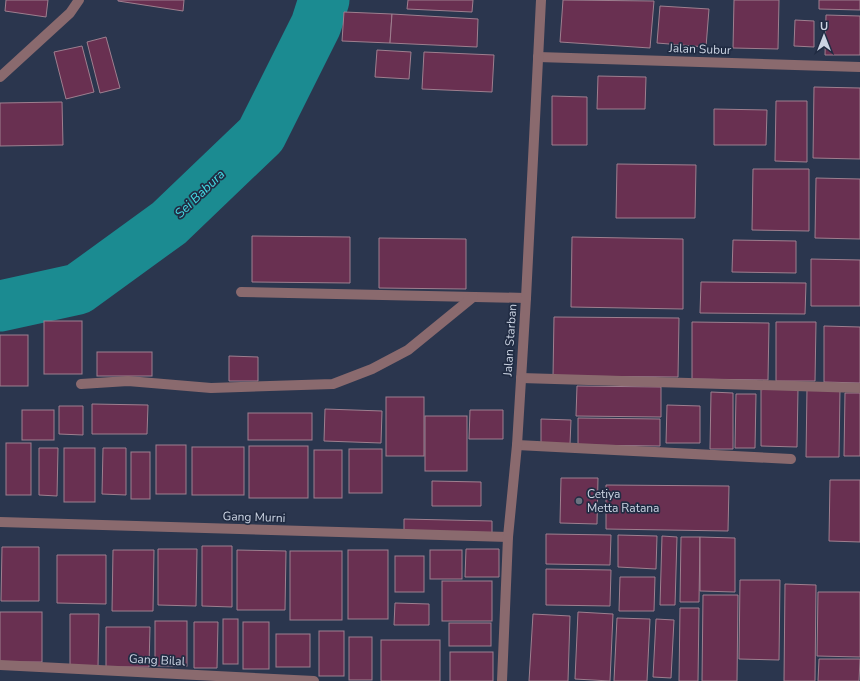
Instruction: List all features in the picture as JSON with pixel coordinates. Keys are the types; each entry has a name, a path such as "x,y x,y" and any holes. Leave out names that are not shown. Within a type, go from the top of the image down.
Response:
{"street":[{"path":"0,77 70,13 79,0"},
{"name":"Jalan Starban","path":"502,681 508,537 526,298 541,0"},
{"name":"Jalan Subur","path":"538,58 860,68"},
{"path":"241,292 526,298"},
{"path":"81,384 128,381 211,388 332,384 372,369 408,350 474,297"},
{"path":"521,378 860,388"},
{"path":"516,445 791,458"},
{"name":"Gang Murni","path":"0,522 508,537"},
{"name":"Gang Bilal","path":"0,665 314,681"}],"building":[{"path":"6,0 48,0 46,17 5,11"},
{"path":"118,0 184,0 183,11"},
{"path":"408,0 473,0 472,12 407,9"},
{"path":"563,0 654,1 650,48 560,42"},
{"path":"734,0 779,0 778,49 733,48"},
{"path":"819,0 860,0 860,10 819,9"},
{"path":"660,6 709,9 706,47 657,43"},
{"path":"344,12 392,14 390,43 342,41"},
{"path":"392,14 478,19 477,47 390,43"},
{"path":"826,15 860,16 860,55 825,55"},
{"path":"795,20 814,21 814,47 794,46"},
{"path":"106,37 120,88 100,93 87,42"},
{"path":"82,46 94,92 66,99 54,52"},
{"path":"377,50 411,52 409,79 375,77"},
{"path":"424,52 494,55 492,92 422,89"},
{"path":"598,76 646,77 645,109 597,109"},
{"path":"814,87 860,88 860,159 813,158"},
{"path":"552,96 587,97 587,145 552,145"},
{"path":"776,101 807,101 807,162 775,161"},
{"path":"62,102 63,145 0,146 0,103"},
{"path":"714,109 767,110 766,145 714,145"},
{"path":"617,164 696,165 695,218 616,218"},
{"path":"753,169 809,169 809,231 752,230"},
{"path":"816,178 860,179 860,239 815,238"},
{"path":"252,236 350,237 350,283 252,282"},
{"path":"572,237 683,239 683,309 571,307"},
{"path":"379,238 466,239 466,289 379,288"},
{"path":"733,240 796,241 796,273 732,272"},
{"path":"811,259 860,260 860,306 811,306"},
{"path":"701,282 806,283 805,314 700,313"},
{"path":"554,317 679,318 678,377 553,376"},
{"path":"44,321 82,321 82,374 44,374"},
{"path":"692,322 769,323 768,380 692,379"},
{"path":"776,322 816,322 815,381 776,381"},
{"path":"824,326 860,327 860,383 824,382"},
{"path":"0,335 28,335 28,386 0,386"},
{"path":"97,352 152,352 152,376 97,376"},
{"path":"229,356 258,357 258,381 229,381"},
{"path":"577,386 661,387 661,417 576,416"},
{"path":"761,388 798,389 797,447 761,446"},
{"path":"807,388 840,389 839,457 806,457"},
{"path":"711,392 733,393 733,449 710,449"},
{"path":"845,393 860,393 860,456 844,456"},
{"path":"736,394 756,394 755,448 735,448"},
{"path":"386,397 424,397 424,456 386,456"},
{"path":"92,404 148,405 147,434 92,434"},
{"path":"667,405 700,406 700,443 666,443"},
{"path":"59,406 83,406 83,435 59,434"},
{"path":"325,409 382,411 381,443 324,441"},
{"path":"22,410 54,410 54,440 22,440"},
{"path":"470,410 503,410 503,439 469,439"},
{"path":"248,413 312,413 312,440 248,440"},
{"path":"425,416 467,416 467,471 425,471"},
{"path":"578,418 660,419 660,446 578,445"},
{"path":"541,419 571,420 570,444 541,443"},
{"path":"6,443 31,443 31,495 6,495"},
{"path":"156,445 186,445 186,494 156,494"},
{"path":"249,446 308,446 308,498 249,498"},
{"path":"192,447 244,447 244,495 192,495"},
{"path":"39,448 58,448 57,496 39,495"},
{"path":"64,448 95,448 95,502 64,502"},
{"path":"103,448 126,448 126,495 102,494"},
{"path":"349,449 382,449 382,493 349,493"},
{"path":"314,450 342,450 342,498 314,498"},
{"path":"131,452 150,452 150,499 131,499"},
{"name":"Cetiya Metta Ratana","path":"561,478 598,478 597,524 560,523"},
{"path":"830,480 860,480 860,542 829,541"},
{"path":"432,481 481,482 481,506 432,506"},
{"path":"606,485 729,486 728,531 606,529"},
{"path":"404,519 492,521 492,535 404,533"},
{"path":"546,534 611,535 610,565 546,564"},
{"path":"618,535 657,536 656,569 618,567"},
{"path":"662,536 677,537 675,605 660,605"},
{"path":"681,537 700,537 699,602 680,602"},
{"path":"700,537 735,538 735,592 700,591"},
{"path":"202,546 232,546 232,607 202,606"},
{"path":"2,547 39,547 39,601 1,601"},
{"path":"158,549 197,549 196,606 158,605"},
{"path":"466,549 499,549 499,577 465,577"},
{"path":"113,550 154,550 153,611 112,611"},
{"path":"237,550 286,551 285,610 237,610"},
{"path":"348,550 388,550 388,619 348,619"},
{"path":"430,550 462,550 462,579 430,579"},
{"path":"290,551 342,551 342,620 290,620"},
{"path":"57,555 106,555 106,604 57,603"},
{"path":"395,556 424,556 424,592 395,592"},
{"path":"546,569 611,570 610,606 546,605"},
{"path":"620,577 655,577 654,611 619,611"},
{"path":"740,580 780,580 779,660 739,659"},
{"path":"442,581 492,581 492,621 442,621"},
{"path":"785,584 816,585 815,681 784,681"},
{"path":"818,592 860,592 860,657 817,656"},
{"path":"703,595 738,595 737,681 702,681"},
{"path":"395,603 429,604 429,625 394,625"},
{"path":"680,608 699,608 698,681 679,681"},
{"path":"0,612 42,612 42,662 0,662"},
{"path":"578,612 613,614 610,681 575,679"},
{"path":"70,614 99,614 98,667 70,667"},
{"path":"533,614 570,616 568,681 529,681"},
{"path":"617,618 650,619 647,681 614,681"},
{"path":"223,619 238,619 238,664 223,664"},
{"path":"656,619 674,620 671,678 653,677"},
{"path":"155,621 187,621 187,666 155,666"},
{"path":"194,622 218,622 217,668 194,668"},
{"path":"243,622 269,622 269,669 243,669"},
{"path":"449,623 491,623 491,646 449,646"},
{"path":"106,627 150,627 149,667 106,667"},
{"path":"319,631 344,631 344,676 319,676"},
{"path":"276,634 310,634 310,667 276,667"},
{"path":"349,637 372,637 372,680 349,680"},
{"path":"381,640 440,640 440,681 381,681"},
{"path":"450,652 493,652 493,681 450,681"},
{"path":"819,659 860,659 859,681 818,681"}],"waterway":[{"name":"Sei Babura","path":"0,306 78,289 169,223 261,135 316,25 324,0"}],"place":[{"name":"Cetiya Metta Ratana","path":"579,501"}]}
